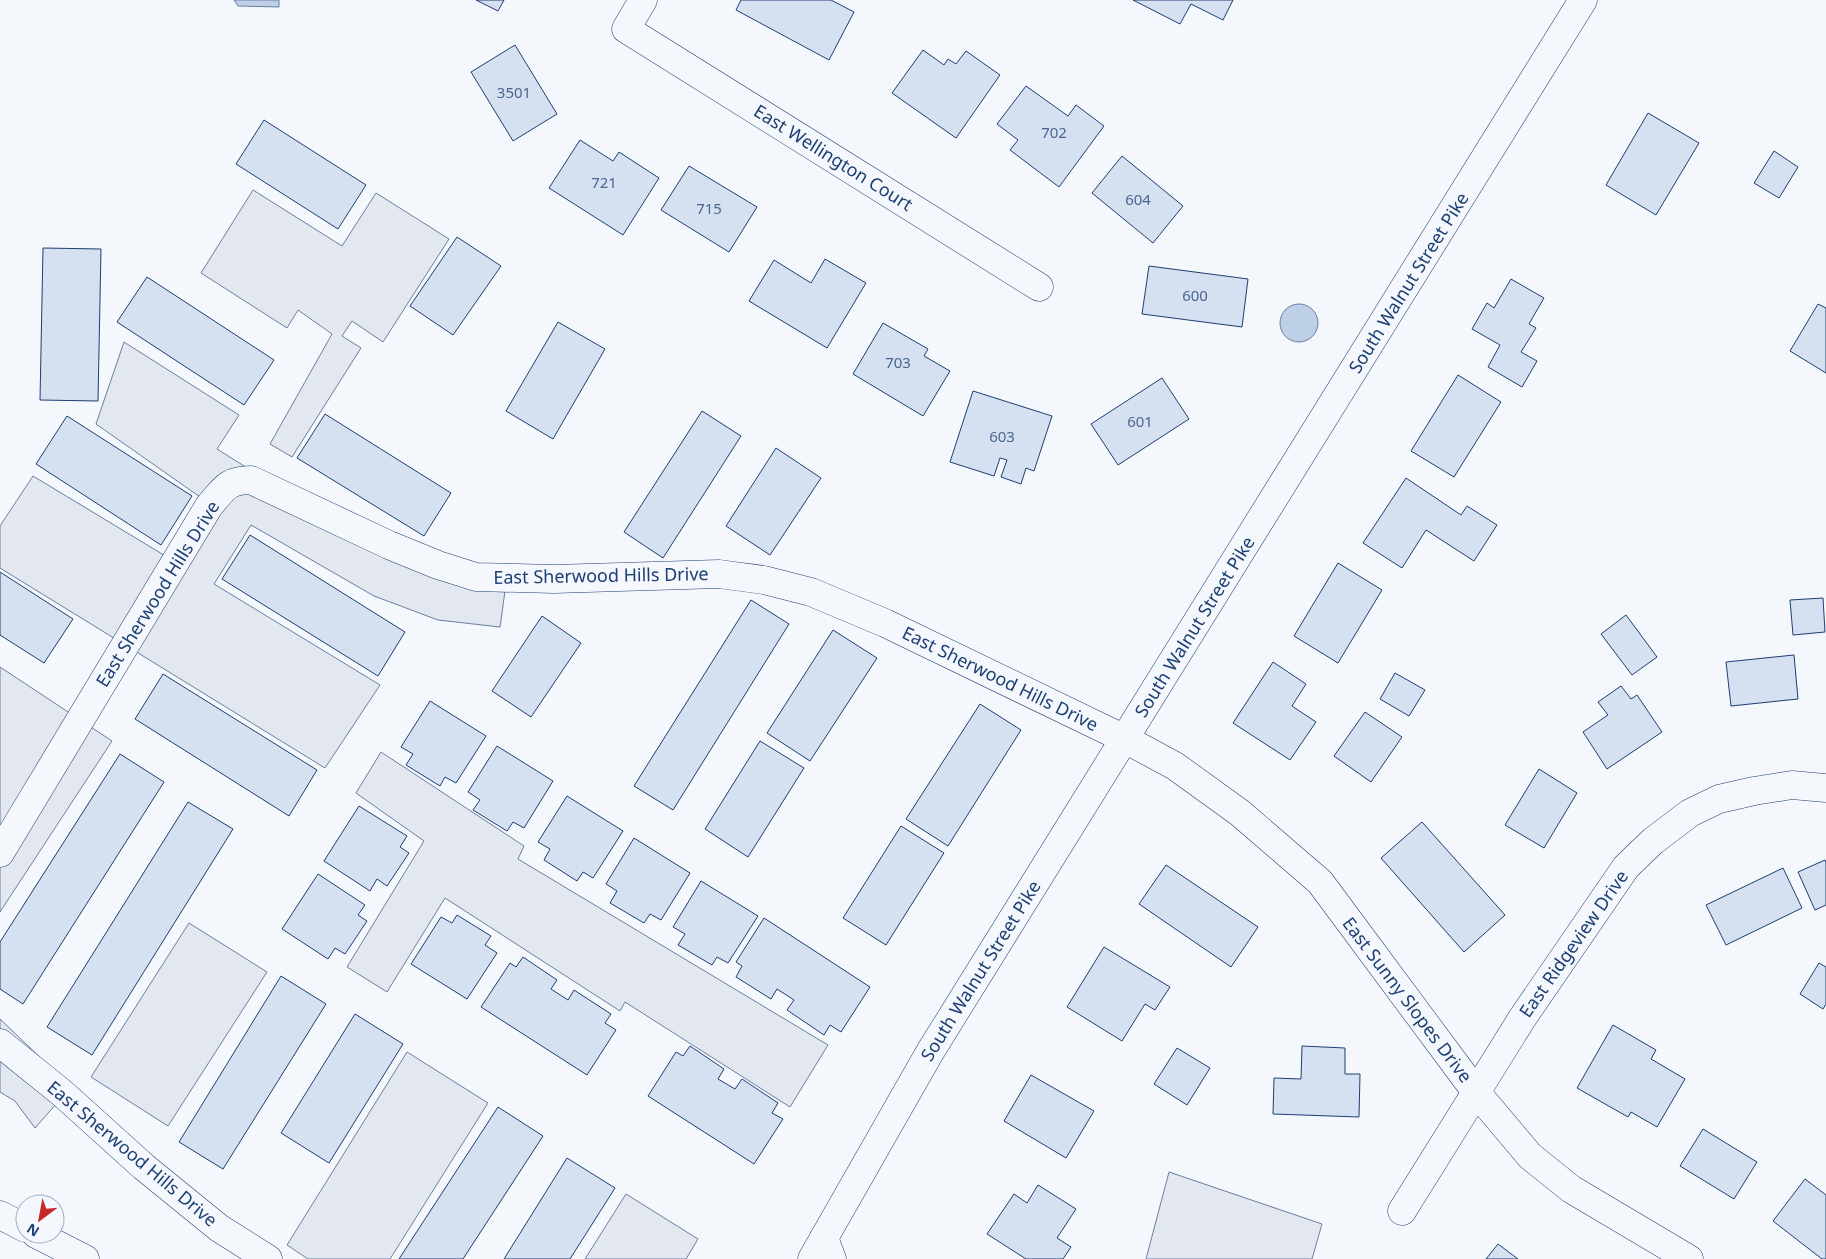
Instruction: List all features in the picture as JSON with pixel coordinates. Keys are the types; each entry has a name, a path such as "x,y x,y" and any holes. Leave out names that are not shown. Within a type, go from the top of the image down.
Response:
{"street":[{"name":"East Wellington Court","path":"643,0 626,29 1039,287"},
{"name":"South Walnut Street Pike","path":"822,1252 930,1052 1583,0"},
{"name":"East Sherwood Hills Drive","path":"0,853 209,506 224,488 236,480 251,480 389,545 438,565 476,576 554,579 719,574 764,580 811,592 885,623 1125,739"},
{"name":"East Sunny Slopes Drive","path":"1125,739 1175,766 1240,813 1320,882 1476,1092 1530,1156 1571,1189 1689,1259"},
{"name":"East Ridgeview Drive","path":"1402,1211 1523,1017 1626,867 1653,841 1690,813 1720,799 1792,785 1826,788"},
{"name":"East Sherwood Hills Drive","path":"0,1043 62,1093 144,1166 219,1228 268,1259"},
{"path":"0,1215 15,1223"},
{"path":"56,1244 85,1259"}],"shaded area":[{"path":"253,190 342,246 376,193 449,239 383,342 352,321 342,336 361,348 292,457 270,444 332,334 298,310 287,328 201,273"},
{"path":"124,342 239,415 217,449 406,567 505,591 500,627 438,620 374,596 251,525 214,584 380,685 325,768 0,568 0,526 33,476 187,569 220,511 96,424"},
{"path":"0,667 112,741 0,912"},
{"path":"381,752 524,846 518,859 828,1045 790,1107 625,1002 620,1011 445,898 387,992 347,967 424,841 356,793"},
{"path":"189,923 267,972 168,1126 91,1077"},
{"path":"0,1019 71,1087 35,1128 15,1101 0,1092"},
{"path":"407,1052 488,1103 390,1259 308,1259 287,1245"},
{"path":"1169,1172 1322,1224 1312,1259 1146,1259"},
{"path":"626,1194 698,1239 686,1259 585,1259"}],"water":[{"path":"234,0 279,0 279,7 238,6"},
{"path":"1299,304 1312,310 1318,323 1312,336 1299,342 1286,336 1280,323 1286,310"}],"building":[{"path":"476,0 504,0 498,11"},
{"path":"741,0 831,0 854,12 829,60 736,10"},
{"path":"1133,0 1233,0 1223,20 1191,4 1180,24"},
{"path":"515,45 557,114 513,141 471,72"},
{"path":"923,50 944,65 948,59 956,64 966,51 1000,75 956,138 892,93"},
{"path":"1026,86 1068,116 1076,105 1104,126 1059,187 1010,150 1018,140 997,124"},
{"path":"1648,113 1699,143 1656,215 1606,185"},
{"path":"264,120 366,185 338,229 236,164"},
{"path":"580,140 613,161 619,152 659,178 623,235 549,188"},
{"path":"1774,151 1798,167 1779,198 1754,183"},
{"path":"1122,156 1183,206 1153,243 1092,193"},
{"path":"689,166 757,207 729,252 661,210"},
{"path":"457,237 501,266 453,335 410,306"},
{"path":"43,248 101,249 98,401 40,400"},
{"path":"825,259 866,283 827,348 749,301 774,260 811,283"},
{"path":"1149,266 1248,279 1242,327 1142,314"},
{"path":"147,277 274,360 244,405 117,322"},
{"path":"1511,279 1544,298 1529,324 1536,328 1521,352 1537,361 1522,387 1488,367 1500,345 1472,329 1487,303 1494,308"},
{"path":"1818,304 1826,308 1826,373 1790,351"},
{"path":"558,322 605,349 553,439 506,411"},
{"path":"883,323 928,349 924,356 950,371 923,416 853,374"},
{"path":"1458,375 1501,402 1454,477 1411,451"},
{"path":"1162,378 1189,419 1118,465 1091,424"},
{"path":"973,391 1052,416 1034,471 1026,468 1021,484 1001,477 1007,460 1000,458 994,476 950,462"},
{"path":"702,411 741,436 663,558 624,532"},
{"path":"325,414 451,493 424,536 297,458"},
{"path":"67,416 192,496 161,545 36,464"},
{"path":"776,448 821,478 770,555 726,526"},
{"path":"1406,478 1461,515 1467,506 1497,525 1474,561 1426,530 1402,568 1363,543"},
{"path":"250,535 405,632 378,676 222,579"},
{"path":"1338,563 1382,590 1338,663 1294,636"},
{"path":"0,572 73,619 44,663 0,635"},
{"path":"1823,598 1825,632 1793,635 1790,600"},
{"path":"751,600 789,624 673,810 634,786"},
{"path":"1626,615 1657,657 1632,675 1601,634"},
{"path":"542,616 581,643 531,717 492,691"},
{"path":"833,630 877,658 810,761 767,733"},
{"path":"1794,655 1798,699 1731,706 1726,662"},
{"path":"1273,662 1306,684 1292,706 1316,722 1290,760 1233,723"},
{"path":"1395,673 1425,690 1409,716 1380,699"},
{"path":"163,674 317,770 289,816 135,719"},
{"path":"1621,686 1631,699 1637,695 1662,732 1607,769 1583,732 1608,715 1598,702"},
{"path":"430,701 486,736 456,783 445,777 440,786 406,765 413,754 401,747"},
{"path":"980,704 1021,730 948,846 906,819"},
{"path":"1365,712 1402,737 1371,782 1334,756"},
{"path":"760,741 804,768 748,857 705,829"},
{"path":"497,746 553,781 524,828 513,822 507,831 473,810 480,800 468,792"},
{"path":"120,754 164,782 23,1004 0,989 0,942"},
{"path":"1539,769 1577,793 1544,848 1505,825"},
{"path":"567,796 623,831 593,878 583,872 577,881 544,860 550,849 538,842"},
{"path":"188,802 233,829 92,1055 47,1027"},
{"path":"359,806 407,836 400,847 409,853 387,886 377,879 370,891 324,861"},
{"path":"1422,822 1505,915 1464,952 1381,858"},
{"path":"901,826 944,853 886,945 843,918"},
{"path":"634,838 690,873 661,920 650,914 644,923 610,903 617,891 606,884"},
{"path":"1825,860 1826,905 1815,910 1798,872"},
{"path":"1166,865 1258,927 1231,967 1139,904"},
{"path":"1783,868 1802,908 1726,945 1706,905"},
{"path":"318,874 365,905 358,915 367,921 345,954 335,948 328,959 282,929"},
{"path":"701,881 758,916 728,963 717,957 712,965 678,945 685,934 673,927"},
{"path":"457,915 491,936 485,945 497,953 467,999 411,964 441,917 452,923"},
{"path":"764,918 870,987 841,1032 830,1025 824,1035 787,1010 794,1000 777,989 771,999 736,977 742,966 736,962"},
{"path":"1104,947 1170,987 1155,1010 1145,1004 1122,1041 1067,1007"},
{"path":"523,957 557,980 551,989 568,1000 574,990 611,1014 605,1023 616,1030 587,1075 481,1007 510,963 516,967"},
{"path":"1819,963 1826,967 1826,1004 1823,1009 1800,994"},
{"path":"281,976 326,1004 223,1169 179,1142"},
{"path":"355,1014 403,1044 329,1163 281,1133"},
{"path":"1613,1025 1656,1050 1651,1059 1685,1079 1657,1127 1631,1112 1628,1117 1577,1088"},
{"path":"690,1046 724,1069 718,1079 735,1089 742,1079 778,1103 772,1113 783,1119 754,1164 648,1096 676,1052 683,1056"},
{"path":"1302,1046 1345,1048 1345,1074 1360,1074 1359,1117 1273,1114 1274,1078 1301,1079"},
{"path":"1177,1048 1210,1068 1187,1105 1154,1084"},
{"path":"1031,1075 1094,1111 1066,1158 1004,1121"},
{"path":"498,1107 543,1136 463,1259 399,1259"},
{"path":"1703,1129 1757,1162 1734,1199 1680,1166"},
{"path":"567,1158 615,1188 570,1259 504,1259"},
{"path":"1805,1179 1826,1195 1826,1259 1822,1259 1773,1221"},
{"path":"1038,1185 1076,1209 1057,1238 1071,1247 1063,1259 1026,1259 987,1234 1014,1194 1027,1203"},
{"path":"1498,1244 1518,1259 1486,1259"}]}
